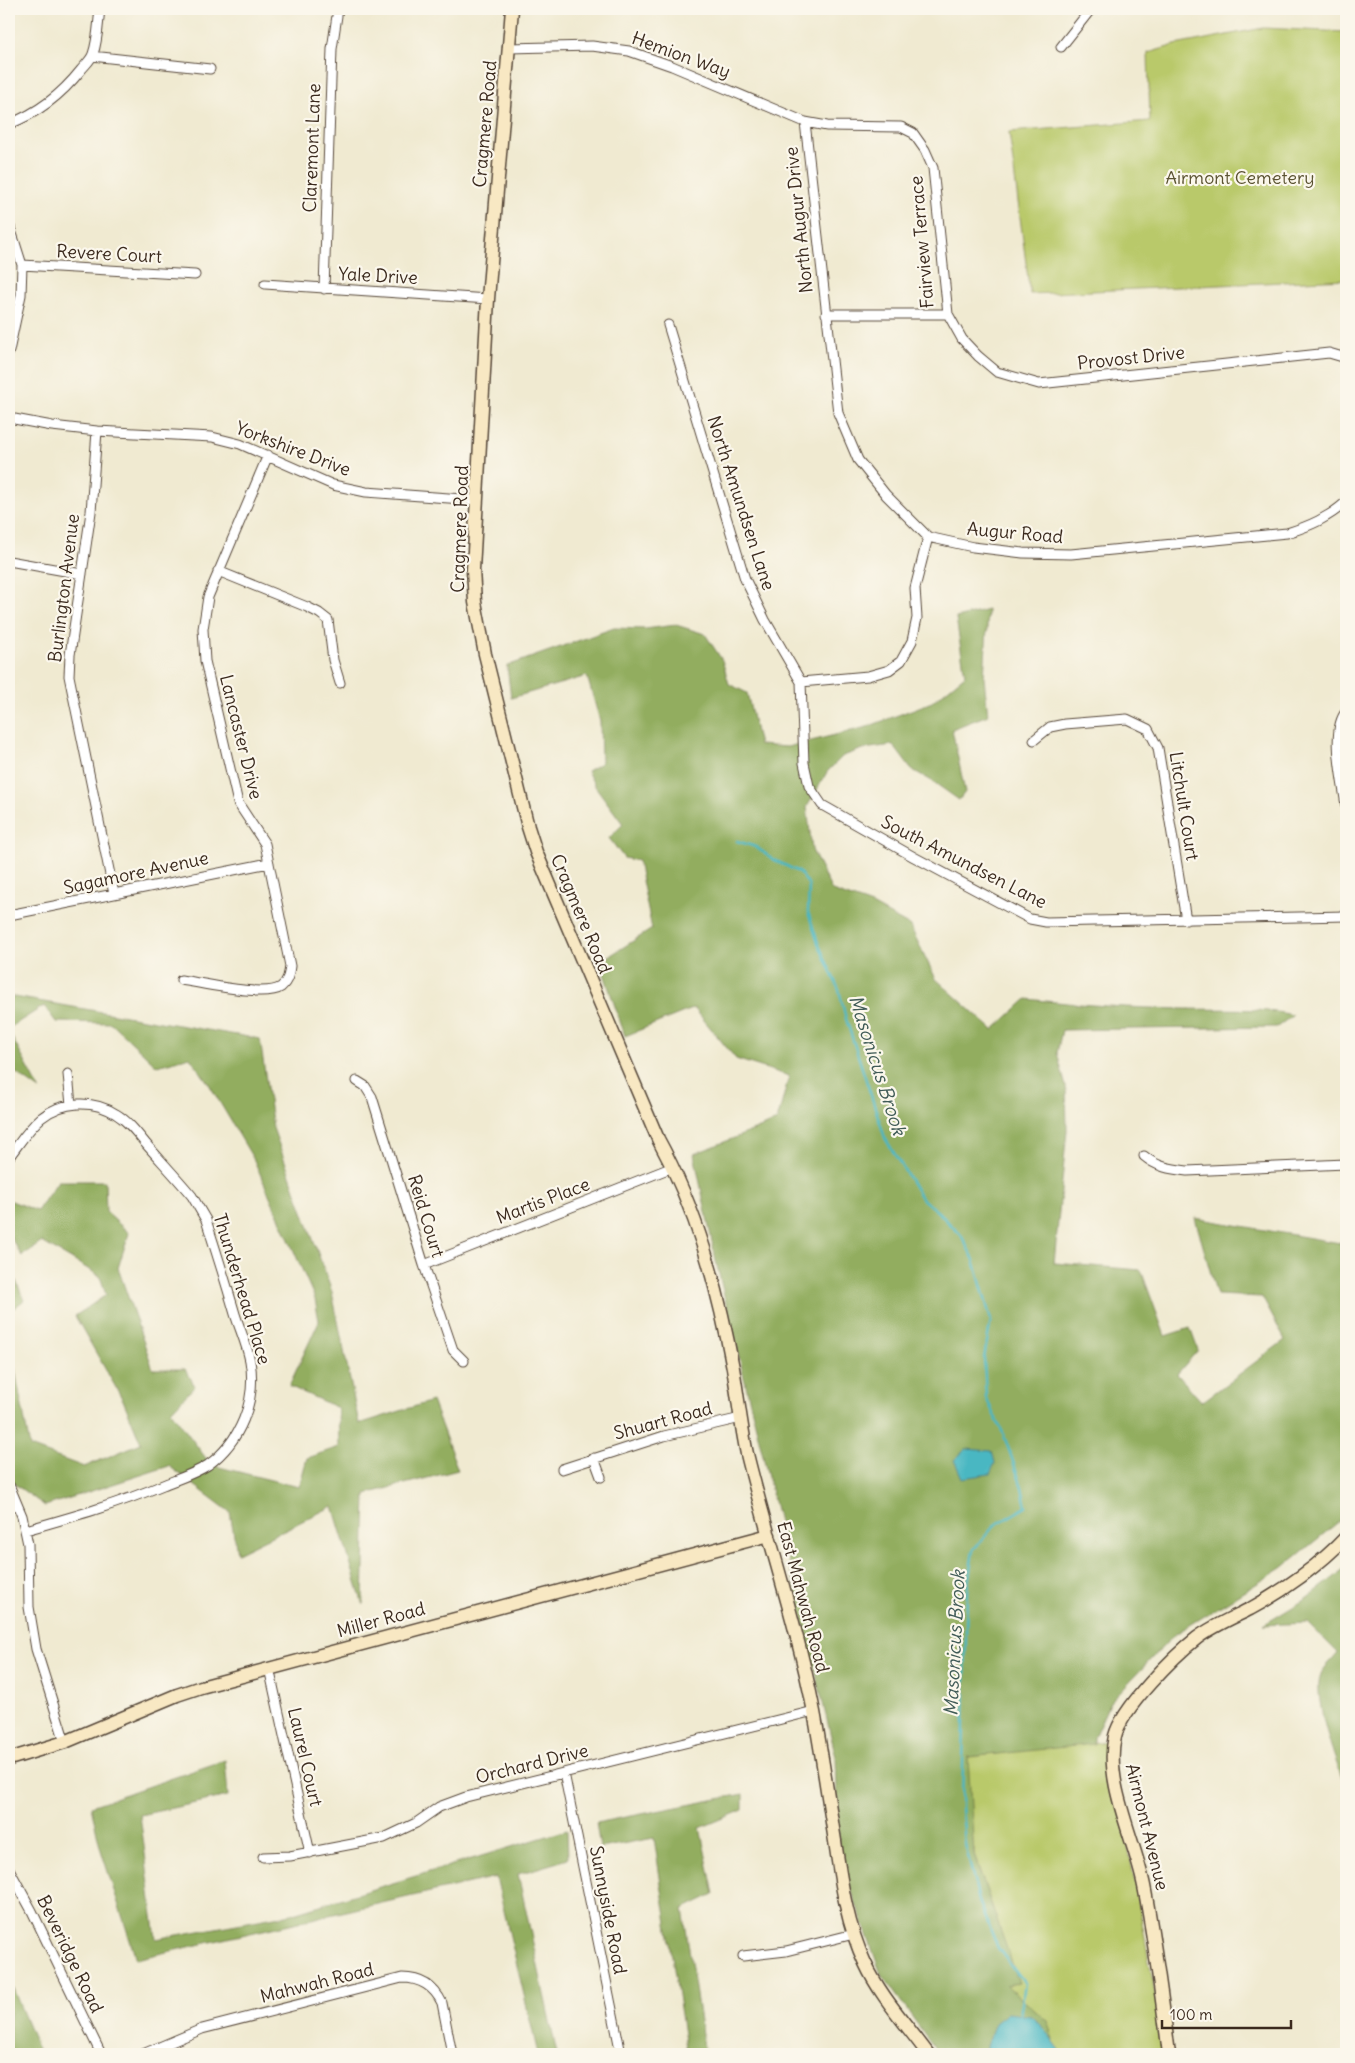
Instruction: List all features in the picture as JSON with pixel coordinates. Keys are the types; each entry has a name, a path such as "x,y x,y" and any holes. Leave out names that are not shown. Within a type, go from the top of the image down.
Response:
{"street":[{"path":"9,124 24,118 49,103 72,82 92,56 97,36 100,9"},
{"name":"Claremont Lane","path":"324,289 332,49 338,9"},
{"name":"Cragmere Road","path":"512,9 488,299 476,500 473,570 475,602 485,654 528,827 540,861 658,1139"},
{"path":"1061,47 1090,9"},
{"name":"Hemion Way","path":"509,48 592,46 629,51 672,66 805,122"},
{"path":"92,56 210,69"},
{"name":"North Augur Drive","path":"805,122 826,314"},
{"name":"Fairview Terrace","path":"805,122 827,126 901,127 913,133 925,150 933,168 948,314 826,314"},
{"path":"9,224 22,265 21,295 9,351"},
{"name":"Revere Court","path":"22,265 195,275"},
{"name":"Yale Drive","path":"266,284 488,299"},
{"path":"801,682 868,676 889,670 901,660 912,641 917,618 915,588 928,537 886,496 858,460 838,413 826,314"},
{"name":"Provost Drive","path":"948,314 962,339 997,372 1040,384 1329,353 1346,358"},
{"name":"North Amundsen Lane","path":"668,326 745,579 765,620 801,682"},
{"name":"Yorkshire Drive","path":"9,418 97,431 212,437 240,444 268,455 333,485 366,492 476,500"},
{"name":"Burlington Avenue","path":"97,431 91,512 70,655 70,676 114,894"},
{"name":"Lancaster Drive","path":"181,980 256,991 271,991 282,986 288,978 290,966 265,844 238,803 205,660 203,629 208,597 268,455"},
{"name":"Augur Road","path":"928,537 973,547 1014,552 1070,554 1286,533 1312,526 1333,514 1346,502"},
{"path":"9,561 82,574"},
{"path":"218,571 307,607 328,620 333,660 340,683"},
{"name":"South Amundsen Lane","path":"801,682 804,763 809,786 822,805 1030,919 1046,922 1346,916"},
{"path":"1346,712 1343,716 1338,740 1346,806"},
{"name":"Litchult Court","path":"1034,740 1050,728 1065,724 1127,719 1148,729 1158,748 1186,920"},
{"name":"Sagamore Avenue","path":"9,915 269,863"},
{"path":"68,1074 71,1105"},
{"name":"Reid Court","path":"357,1081 365,1086 372,1097 424,1265 453,1350 464,1362"},
{"name":"Thunderhead Place","path":"9,1157 34,1124 53,1110 71,1105 94,1105 112,1111 125,1121 200,1206 250,1361 251,1392 248,1406 236,1434 228,1446 207,1466 137,1496 92,1512 26,1530"},
{"name":"East Mahwah Road","path":"658,1139 673,1168 702,1240 712,1274 733,1368 747,1452 802,1656 814,1712 841,1886 854,1934 866,1965 928,2054"},
{"path":"1144,1156 1152,1164 1168,1169 1187,1171 1346,1164"},
{"name":"Martis Place","path":"424,1265 673,1168"},
{"name":"Shuart Road","path":"562,1469 664,1436 741,1418"},
{"path":"594,1458 601,1477"},
{"path":"9,1485 26,1530 30,1566 30,1607 36,1649 65,1742"},
{"name":"Miller Road","path":"9,1759 65,1742 177,1695 269,1668 769,1536"},
{"name":"Airmont Avenue","path":"1169,2054 1144,1884 1114,1777 1113,1749 1116,1734 1130,1706 1196,1638 1270,1597 1329,1554 1346,1537"},
{"name":"Laurel Court","path":"269,1668 310,1853"},
{"name":"Orchard Drive","path":"263,1857 276,1858 310,1853 384,1838 400,1832 452,1801 814,1712"},
{"name":"Sunnyside Road","path":"564,1773 621,2054"},
{"name":"Beveridge Road","path":"9,1869 101,2054"},
{"path":"743,1956 763,1952 786,1951 854,1934"},
{"name":"Mahwah Road","path":"143,2054 202,2029 402,1978 410,1978 426,1983 438,1996 442,2004 452,2054"}],"green space":[{"name":"Airmont Cemetery","path":"1263,28 1346,32 1346,279 1030,294 1009,132 1150,121 1148,53 1175,45"},
{"path":"988,610 984,678 988,715 952,729 965,792 959,800 911,769 893,745 863,749 843,756 827,772 807,807 812,850 832,891 872,905 910,926 936,979 993,1030 1027,999 1126,1007 1253,1010 1293,1015 1277,1027 1062,1030 1057,1053 1066,1087 1067,1130 1054,1263 1141,1270 1165,1336 1190,1328 1198,1350 1177,1374 1202,1402 1285,1340 1262,1297 1217,1295 1195,1218 1346,1244 1346,1510 1342,1519 1282,1568 1174,1635 1110,1702 1094,1737 1094,1744 968,1757 974,1855 1019,1983 1006,1985 1047,2021 1058,2054 939,2054 881,1974 839,1856 836,1757 717,1266 694,1154 777,1121 789,1076 736,1059 694,1008 625,1036 600,962 652,929 638,861 624,858 609,838 623,824 595,786 587,771 601,763 600,721 587,676 511,698 507,666 614,628 645,629 676,625 705,634 722,660 729,684 747,693 759,745 787,747 867,727 932,702 965,675 956,618"},
{"path":"9,996 260,1039 273,1128 332,1292 359,1424 432,1401 458,1470 366,1494 363,1605 333,1506 237,1553 230,1512 169,1466 45,1506 9,1480 9,1360 13,1360 30,1447 84,1467 141,1443 123,1400 75,1316 106,1295 100,1276 42,1242 22,1256 9,1235 9,1200 37,1211 58,1181 105,1181 106,1212 129,1233 118,1268 153,1369 185,1369 195,1386 171,1411 211,1465 299,1487 307,1458 339,1447 338,1408 289,1386 319,1321 315,1299 254,1160 209,1084 190,1057 157,1066 111,1023 56,1022 44,1006 9,1028"},
{"path":"9,1032 40,1090 9,1068"},
{"path":"9,1271 12,1271 24,1300 9,1312"},
{"path":"1346,1568 1346,1788 1326,1731 1319,1698 1321,1674 1338,1653 1308,1623 1263,1625 1306,1599"},
{"path":"1109,1741 1166,2054 964,2054 998,1934 997,1920 974,1855 974,1848 969,1843 968,1757"},
{"path":"225,1760 228,1796 140,1815 156,1939 291,1914 567,1830 568,1859 518,1874 557,2054 538,2054 496,1877 136,1959 100,1847 91,1806"},
{"path":"743,1794 743,1810 700,1828 714,1894 683,1909 705,2054 687,2054 654,1838 600,1848 596,1823"},
{"path":"9,1979 40,2054 9,2054"}],"water":[{"path":"966,1449 992,1451 995,1463 990,1474 962,1478 954,1460"},
{"path":"1008,2013 1031,2016 1046,2031 1063,2054 986,2054 986,2046 995,2023"}],"waterway":[{"name":"Masonicus Brook","path":"737,841 756,847 774,860 799,872 809,885 808,912 818,943 839,990 846,1019 885,1138 921,1198 961,1235 974,1260 991,1320 984,1358 986,1398 1003,1433 1022,1487 1026,1507 995,1525 973,1550 967,1591 962,1807 965,1844 979,1901 998,1948 1025,1984 1020,2015"}]}
